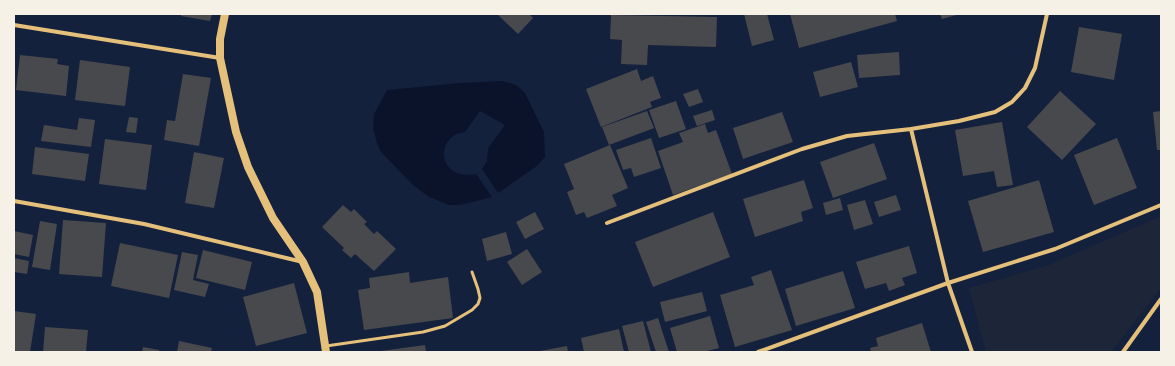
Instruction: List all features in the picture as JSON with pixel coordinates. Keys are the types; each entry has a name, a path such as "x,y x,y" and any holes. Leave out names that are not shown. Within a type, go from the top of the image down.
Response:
{"main road":[{"path":"225,14 220,39 220,58 228,101 248,167 273,218 303,262 316,292 326,349"}],"street":[{"path":"607,223 802,149 847,136 911,129 968,120 995,112 1012,102 1025,88 1035,68 1047,14"},
{"path":"14,25 220,58"},
{"path":"911,129 948,283 972,352"},
{"path":"14,201 144,224 303,262"},
{"path":"758,352 948,283 1055,249 1161,205"},
{"path":"1123,352 1161,299"}],"lane":[{"path":"326,349 423,332 445,326 472,310 478,304 480,298 472,272"}],"shaded area":[{"path":"503,81 516,85 525,93 544,132 545,157 537,166 498,193 482,169 487,161 488,148 505,125 480,111 465,132 455,135 448,141 445,148 444,157 447,165 453,171 463,174 476,174 492,197 460,205 449,205 429,197 413,185 381,152 373,128 374,114 387,90 459,83"},
{"path":"1161,216 1161,288 1111,352 986,352 969,288 1049,265"}],"building":[{"path":"181,14 212,14 210,21 181,16"},
{"path":"497,14 529,14 533,18 518,34"},
{"path":"744,14 767,14 774,40 752,46"},
{"path":"790,14 895,14 897,21 799,48"},
{"path":"940,14 960,14 942,19"},
{"path":"611,15 717,17 716,47 648,45 647,65 621,64 622,40 610,39"},
{"path":"1079,27 1122,34 1114,80 1071,72"},
{"path":"899,52 900,75 859,78 857,55"},
{"path":"20,55 58,59 57,64 69,66 66,96 16,90"},
{"path":"80,60 130,67 125,106 75,100"},
{"path":"851,62 858,87 820,97 813,72"},
{"path":"637,69 641,81 653,76 661,98 650,102 652,107 601,127 586,89"},
{"path":"183,74 211,78 199,146 164,140 167,120 175,121"},
{"path":"698,89 703,102 689,107 683,94"},
{"path":"1060,91 1096,124 1062,160 1027,127"},
{"path":"676,101 686,129 659,138 649,110"},
{"path":"712,110 715,120 697,126 693,116"},
{"path":"647,111 654,128 609,145 602,127"},
{"path":"1161,111 1161,150 1157,150 1153,112"},
{"path":"782,112 793,142 743,159 733,128"},
{"path":"129,117 138,118 136,133 126,132"},
{"path":"79,118 95,120 91,147 41,141 44,125 77,130"},
{"path":"1002,122 1013,185 997,187 994,171 963,176 955,130"},
{"path":"705,124 708,133 716,130 732,174 673,195 658,151 683,142 679,133"},
{"path":"651,138 661,168 634,177 631,168 623,170 616,150"},
{"path":"1117,138 1137,188 1094,205 1074,155"},
{"path":"105,139 152,145 146,190 99,184"},
{"path":"874,143 887,179 833,198 820,162"},
{"path":"610,145 628,188 612,195 617,206 587,218 584,212 576,215 567,192 574,189 564,164"},
{"path":"35,147 89,154 85,181 32,174"},
{"path":"194,152 224,158 214,208 185,203"},
{"path":"804,180 813,208 801,212 803,221 755,237 743,199"},
{"path":"1039,180 1054,232 983,252 968,201"},
{"path":"896,195 901,210 879,217 874,202"},
{"path":"840,198 843,210 826,215 823,203"},
{"path":"865,200 873,224 854,230 847,205"},
{"path":"343,205 351,212 354,209 367,222 364,224 374,234 377,231 396,249 374,271 355,254 351,258 342,250 344,248 322,227"},
{"path":"535,212 544,229 525,239 516,222"},
{"path":"713,212 730,257 653,287 635,242"},
{"path":"63,220 106,223 102,277 59,274"},
{"path":"40,221 57,224 50,270 32,267"},
{"path":"14,231 33,235 29,257 14,254"},
{"path":"506,232 512,254 487,261 482,239"},
{"path":"120,243 178,255 169,298 111,286"},
{"path":"909,246 917,273 902,278 905,285 889,291 886,283 865,289 856,262"},
{"path":"527,249 542,272 522,285 507,262"},
{"path":"203,250 252,262 245,290 196,278"},
{"path":"182,252 198,255 193,280 209,284 205,297 174,290"},
{"path":"14,258 29,261 27,274 14,272"},
{"path":"771,270 792,330 735,347 720,295 754,285 751,277"},
{"path":"843,271 855,308 796,326 785,289"},
{"path":"409,272 410,283 448,277 453,318 364,330 358,290 370,288 369,278"},
{"path":"294,283 307,333 256,346 243,297"},
{"path":"702,292 707,311 665,322 660,302"},
{"path":"14,311 36,314 30,352 14,352"},
{"path":"710,316 719,348 703,352 677,352 670,328"},
{"path":"658,318 669,352 656,352 646,322"},
{"path":"643,321 651,352 629,352 622,326"},
{"path":"922,323 931,352 871,352 870,348 878,346 876,338"},
{"path":"45,327 88,330 86,352 43,352"},
{"path":"619,329 624,352 584,352 581,338"},
{"path":"179,341 212,348 211,352 177,352"},
{"path":"425,345 426,352 381,352 381,351"},
{"path":"567,346 568,352 540,352 540,351"},
{"path":"143,347 159,350 159,352 142,352"}]}
